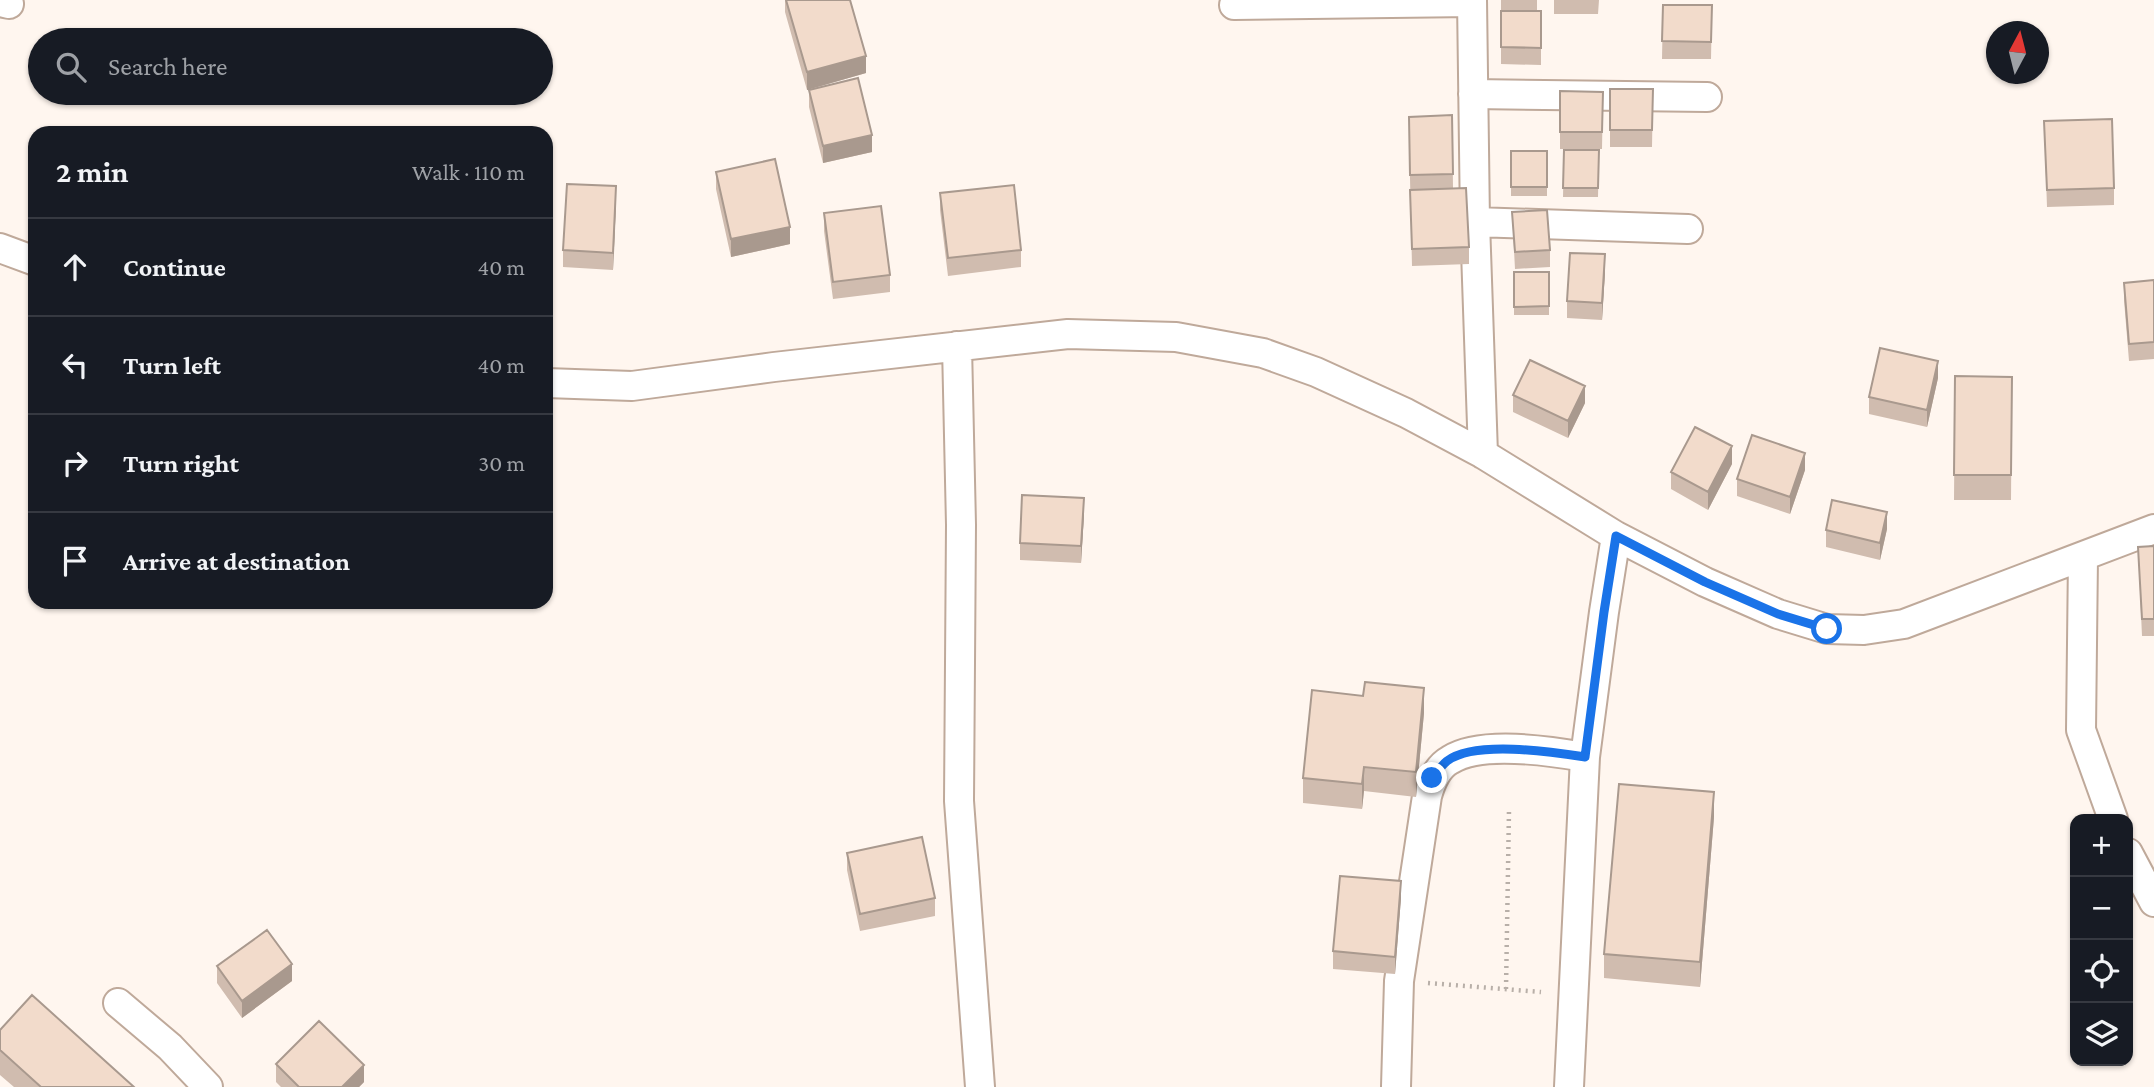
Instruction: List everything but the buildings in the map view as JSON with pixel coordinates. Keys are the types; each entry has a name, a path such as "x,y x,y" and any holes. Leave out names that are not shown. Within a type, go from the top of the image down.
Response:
{"street":[{"path":"1234,5 1472,1 1475,222 1483,454"},
{"path":"1474,94 1707,97"},
{"path":"1475,222 1688,229"},
{"path":"0,248 28,258"},
{"path":"553,383 632,386 1068,334 1176,337 1263,353 1316,372 1406,413 1483,454 1616,536 1705,582 1778,614 1827,629 1864,630 1904,624 2154,529"},
{"path":"957,346 961,525 960,801 980,1087"},
{"path":"1569,1087 1585,757 1616,536"},
{"path":"2083,557 2081,730 2111,814"},
{"path":"1396,1087 1399,981 1432,778 1448,760 1464,753 1504,748 1585,757"},
{"path":"2133,862 2154,902"},
{"path":"118,1003 170,1047 208,1087"}],"path":[{"path":"1506,989 1509,810"},
{"path":"1399,981 1573,995"}],"route":[{"path":"1432,778 1448,760 1464,753 1504,748 1585,757 1616,536 1705,582 1778,614 1827,629"}]}
